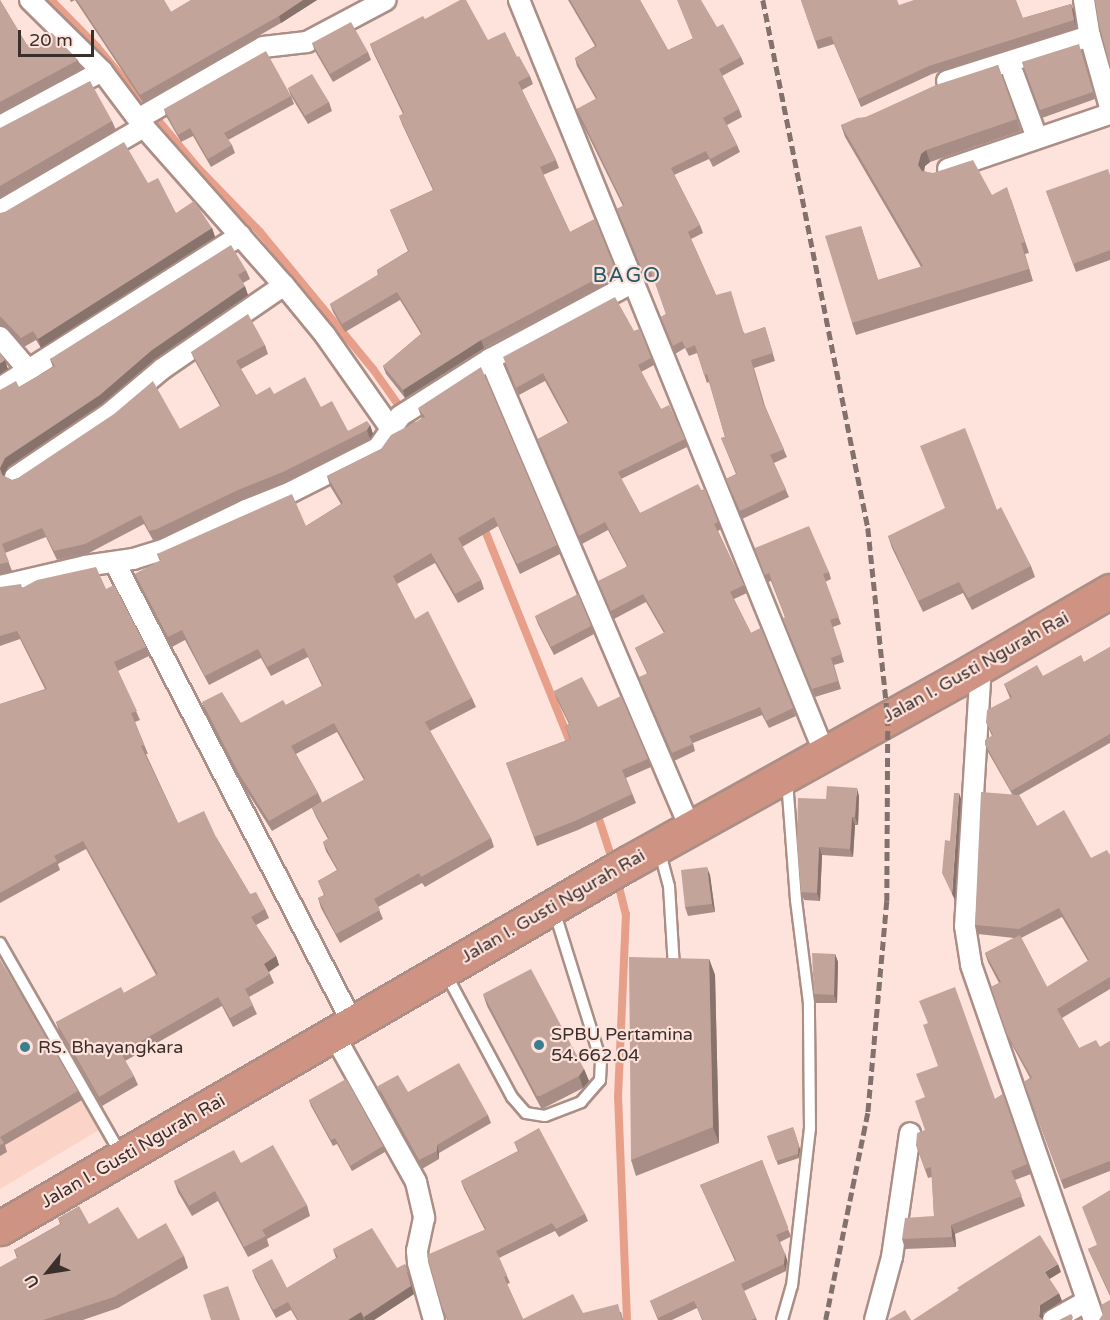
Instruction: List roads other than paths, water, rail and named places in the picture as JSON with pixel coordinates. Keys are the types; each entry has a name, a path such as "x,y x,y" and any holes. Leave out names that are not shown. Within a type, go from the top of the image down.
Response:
{"highway":[{"name":"Jalan I. Gusti Ngurah Rai","path":"0,1228 628,863 1110,591"}],"street":[{"path":"30,0 146,116 325,335 402,417"},
{"path":"0,211 146,116 263,46 307,42 386,0"},
{"path":"519,0 632,284 824,752"},
{"path":"1084,0 1090,36 1110,106"},
{"path":"926,90 1090,36"},
{"path":"0,126 102,70"},
{"path":"1013,73 1037,138"},
{"path":"934,173 1110,114"},
{"path":"0,388 30,372 241,235"},
{"path":"0,586 55,572 115,563 165,549 291,492 378,448 402,417 490,359 632,284"},
{"path":"15,477 111,412 162,369 284,285"},
{"path":"0,336 30,372"},
{"path":"490,359 690,828"},
{"path":"115,563 416,1182 424,1218 417,1251 418,1263 434,1320"},
{"path":"969,672 965,926 970,964 1094,1320"},
{"path":"875,1320 892,1257 910,1133"},
{"path":"1053,1320 1087,1301"}],"lane":[{"path":"782,1320 792,1286 810,1129 809,1003 796,900 786,774"},
{"path":"658,846 669,886 674,968"},
{"path":"443,970 512,1097 526,1113 545,1116 581,1102 600,1080 601,1061 552,907"},
{"path":"0,943 123,1156"}],"waterway":[{"path":"51,0 97,47 197,167 260,232 373,369 416,430"},
{"path":"482,523 573,749"},
{"path":"596,810 613,862"},
{"path":"617,879 626,914 618,1096 627,1320"}],"railway":[{"path":"763,0 868,528 888,717 887,901 868,1113 826,1320"}],"place":[{"name":"SPBU Pertamina 54.662.04","path":"539,1045"},
{"name":"RS. Bhayangkara","path":"25,1047"}],"district":[{"name":"BAGO","path":"627,276"}]}
